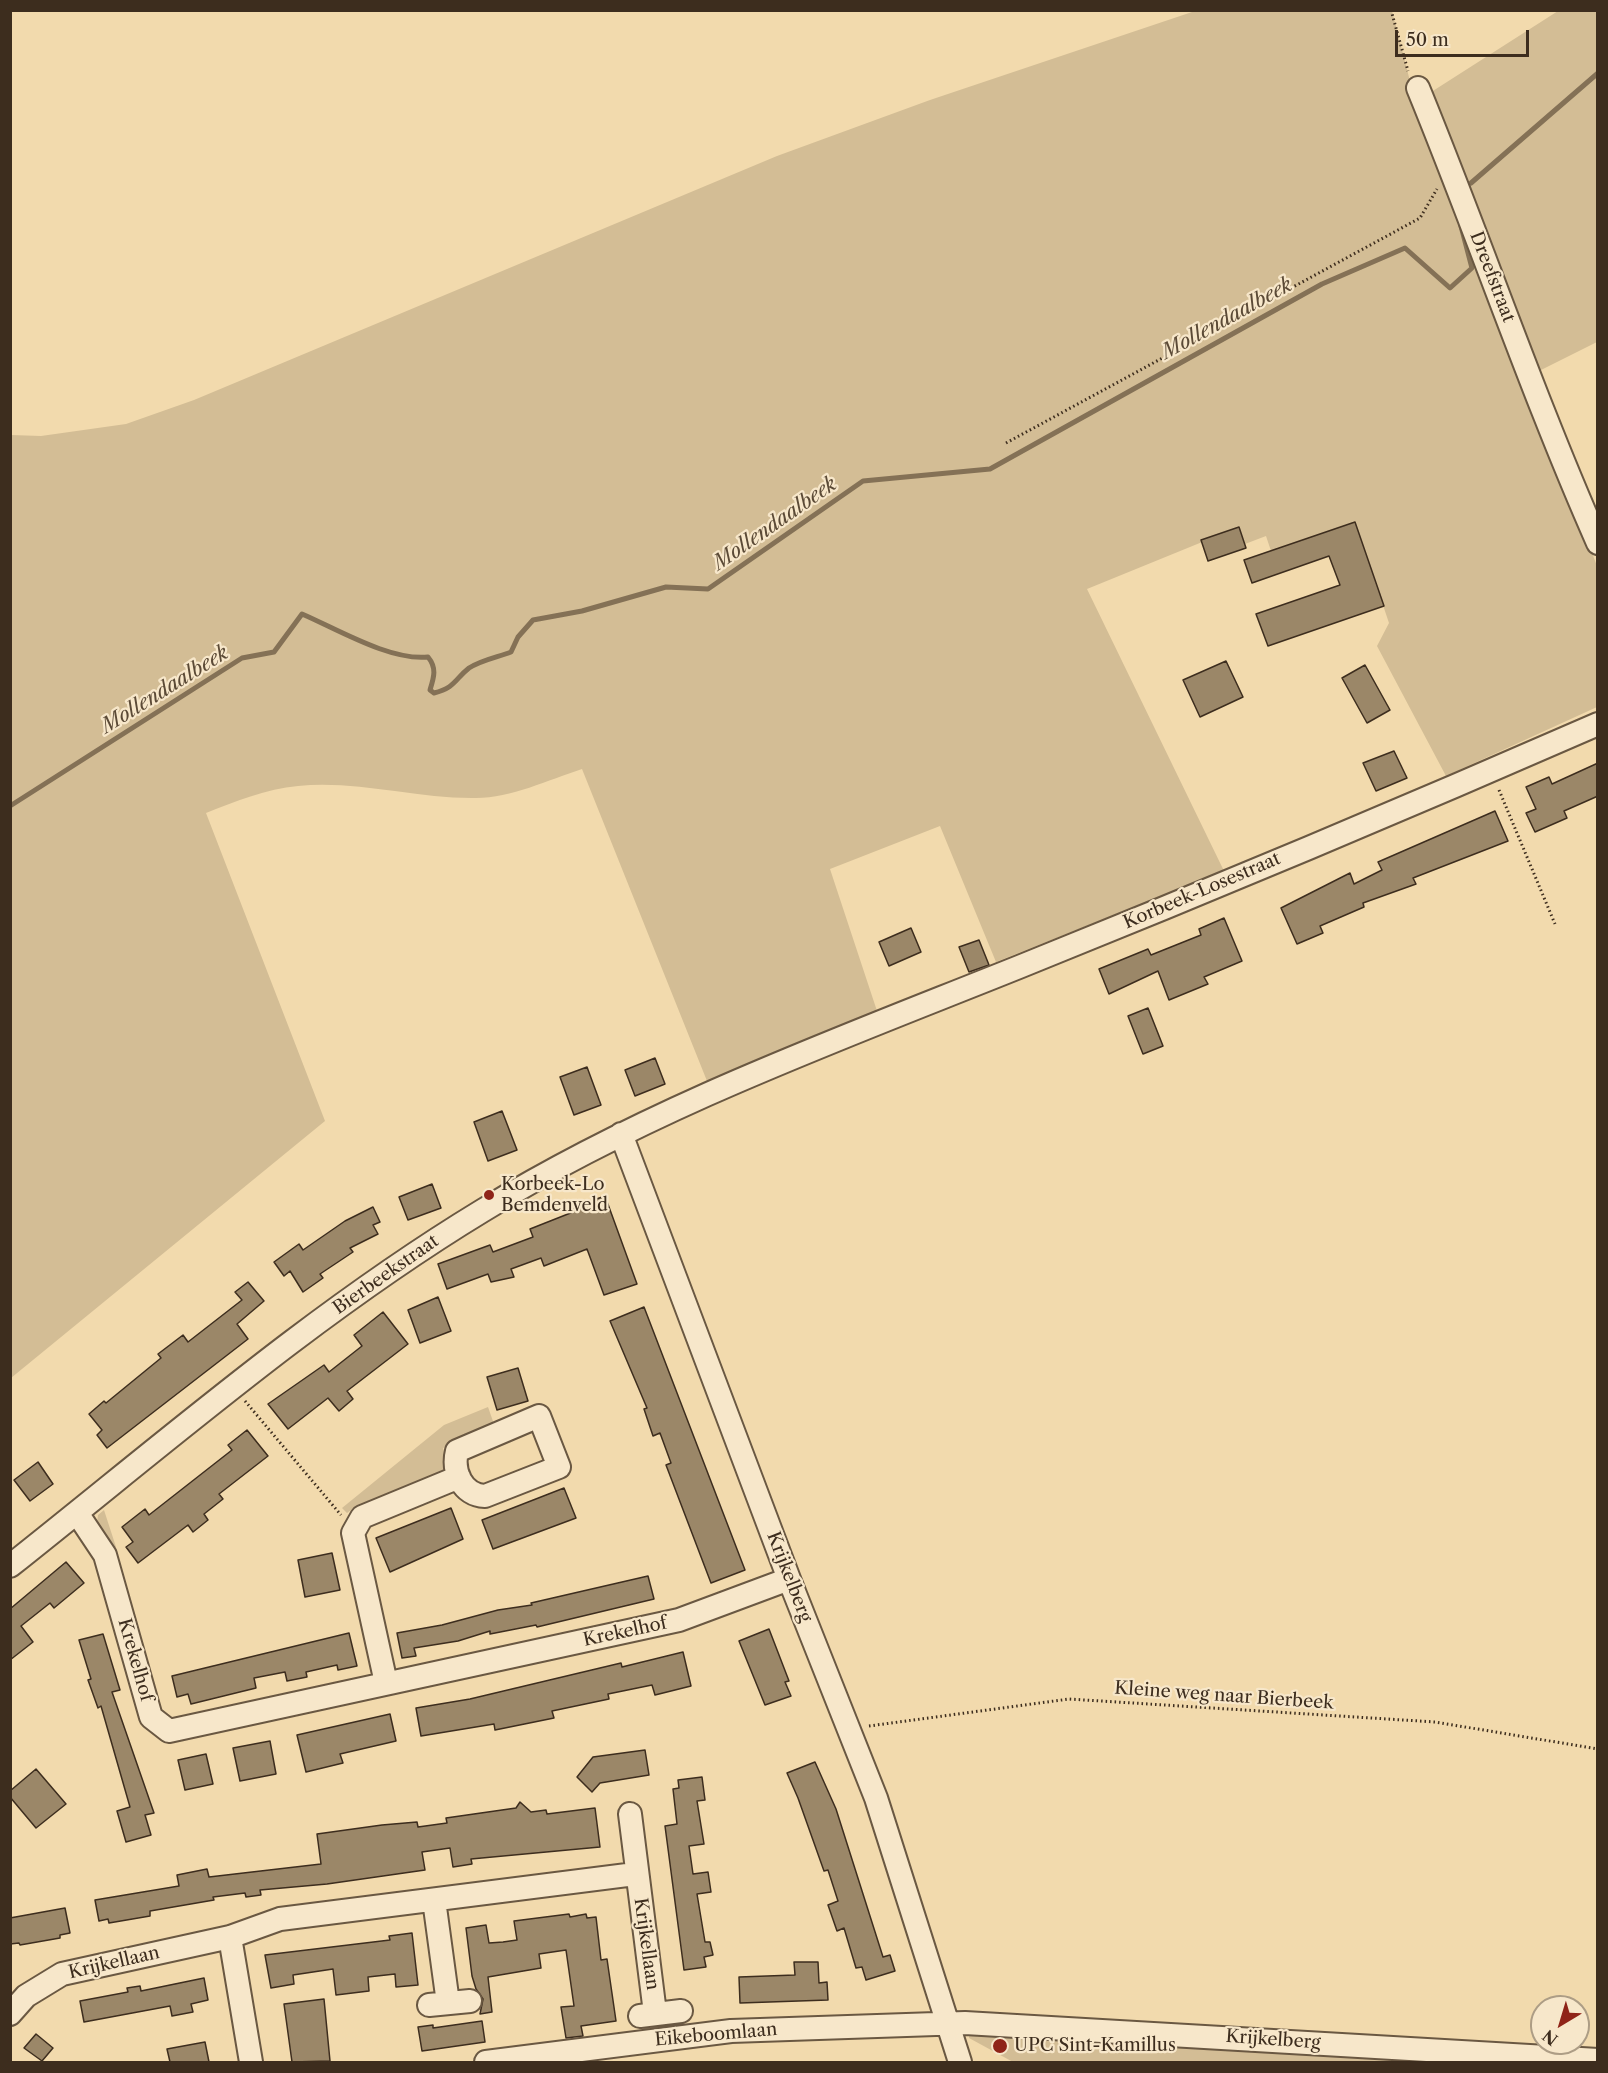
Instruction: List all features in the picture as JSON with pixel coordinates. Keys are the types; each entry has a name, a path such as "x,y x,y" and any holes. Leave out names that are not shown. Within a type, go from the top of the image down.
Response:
{"street":[{"name":"Dreefstraat","path":"1418,88 1451,167 1556,448 1598,543"},
{"name":"Korbeek-Losestraat","path":"805,1053 1073,945 1491,771 1598,724"},
{"name":"Bierbeekstraat","path":"10,1566 371,1282 483,1210 621,1134 805,1053"},
{"name":"Krijkelberg","path":"621,1134 899,1866 960,2062"},
{"path":"539,1416 559,1467 485,1496 475,1495 466,1489 459,1477 454,1462 457,1450 539,1416"},
{"path":"386,1683 353,1533 355,1526 362,1517 459,1477"},
{"name":"Krekelhof","path":"77,1514 105,1555 151,1717 163,1728 174,1730 680,1620 789,1579"},
{"name":"Krijkellaan","path":"630,1814 648,2015 681,2011"},
{"name":"Krijkellaan","path":"10,2014 26,1995 62,1974 230,1937 280,1919 635,1874"},
{"path":"434,1900 449,2003"},
{"path":"230,1937 251,2062"},
{"name":"Krijkelberg","path":"948,2024 1155,2032 1598,2060"},
{"name":"Eikeboomlaan","path":"486,2062 731,2031 948,2024"}],"path":[{"path":"1391,10 1407,69 1418,88"},
{"path":"1006,443 1420,218 1451,167"},
{"path":"1491,771 1555,924"},
{"path":"234,1388 344,1520 355,1526"},
{"name":"Kleine weg naar Bierbeek","path":"850,1732 872,1725 1069,1699 1435,1722 1598,1749"}],"shaded area":[{"path":"1195,11 1392,11 1412,89 1460,207 1597,566 1597,707 1446,776 1377,646 1389,623 1355,522 1271,551 1266,536 1245,544 1239,527 1087,589 1224,871 996,962 940,826 830,869 877,1011 707,1081 582,769 516,792 489,797 454,798 342,785 298,786 263,793 206,813 325,1121 11,1378 11,435 41,436 126,424 194,400 777,156 930,100"},
{"path":"1558,11 1597,11 1597,342 1533,374 1425,96"},
{"path":"488,1407 495,1427 443,1448 450,1468 347,1513 342,1508 444,1425"},
{"path":"104,1510 116,1547 110,1548 97,1523 98,1515"},
{"path":"969,2030 1443,2057 1443,2062 1013,2062 969,2038"}],"building":[{"path":"1355,522 1384,606 1268,646 1256,614 1340,585 1329,556 1252,583 1244,560"},
{"path":"1239,527 1246,548 1208,561 1201,540"},
{"path":"1226,661 1243,697 1200,717 1183,680"},
{"path":"1365,665 1390,710 1367,723 1342,678"},
{"path":"1394,751 1407,778 1376,791 1363,763"},
{"path":"1598,763 1598,796 1564,811 1567,818 1535,832 1526,813 1536,809 1526,787 1549,777 1552,784"},
{"path":"1495,811 1508,841 1413,878 1416,884 1363,903 1364,907 1320,926 1323,933 1297,944 1281,908 1350,873 1354,884 1382,870 1378,862"},
{"path":"1224,918 1242,961 1204,977 1208,984 1169,1000 1158,971 1109,994 1099,969 1148,949 1151,955 1201,935 1199,929"},
{"path":"911,928 921,952 889,966 879,942"},
{"path":"979,940 989,965 969,972 959,947"},
{"path":"1148,1008 1163,1046 1143,1054 1128,1016"},
{"path":"655,1058 665,1084 635,1096 625,1070"},
{"path":"587,1067 601,1105 574,1115 560,1077"},
{"path":"502,1111 517,1150 488,1161 474,1122"},
{"path":"432,1184 441,1208 408,1220 399,1197"},
{"path":"605,1196 637,1284 604,1295 587,1249 544,1266 541,1258 511,1269 514,1277 491,1282 488,1274 447,1289 438,1264 490,1245 493,1252 533,1237 530,1229 573,1212 571,1208"},
{"path":"373,1207 380,1222 373,1225 378,1234 350,1248 353,1252 320,1274 323,1278 303,1292 290,1271 284,1276 274,1262 299,1244 303,1250 345,1221"},
{"path":"248,1282 264,1301 237,1324 248,1339 107,1448 97,1435 102,1430 89,1414 161,1358 158,1354 183,1335 188,1342 242,1300 235,1292"},
{"path":"438,1297 451,1331 420,1343 408,1310"},
{"path":"644,1307 745,1570 711,1583 666,1465 671,1463 660,1433 653,1436 644,1409 647,1408 610,1321"},
{"path":"383,1312 408,1344 347,1391 353,1399 339,1411 328,1398 288,1429 268,1404 324,1365 329,1372 362,1346 354,1335"},
{"path":"518,1368 528,1401 497,1410 487,1377"},
{"path":"247,1430 268,1456 219,1494 223,1499 204,1514 208,1520 193,1532 188,1525 138,1563 126,1547 133,1542 122,1527 145,1509 149,1515 232,1450 228,1445"},
{"path":"38,1462 53,1484 30,1501 14,1480"},
{"path":"564,1488 576,1518 493,1549 482,1520"},
{"path":"451,1508 463,1539 390,1572 376,1538"},
{"path":"332,1553 340,1590 305,1597 298,1560"},
{"path":"66,1562 84,1583 54,1608 50,1603 21,1626 33,1642 10,1660 10,1609"},
{"path":"648,1576 654,1599 537,1627 536,1625 490,1634 490,1631 458,1641 414,1648 416,1656 402,1658 397,1633 442,1625 498,1610 532,1605 531,1603"},
{"path":"769,1629 789,1681 785,1682 791,1696 765,1705 739,1641"},
{"path":"349,1633 357,1666 338,1670 337,1665 306,1672 307,1677 287,1681 285,1672 254,1678 256,1688 191,1704 188,1694 177,1697 172,1676"},
{"path":"103,1634 120,1690 112,1692 154,1813 145,1815 151,1835 126,1842 117,1811 130,1807 101,1706 98,1708 88,1680 91,1679 79,1640"},
{"path":"683,1652 691,1686 655,1695 652,1685 608,1694 609,1699 552,1711 554,1718 495,1730 494,1724 421,1736 416,1708 470,1699 621,1663 622,1667"},
{"path":"390,1714 396,1741 340,1754 343,1763 306,1772 297,1735"},
{"path":"270,1741 276,1774 240,1781 233,1748"},
{"path":"645,1750 649,1775 600,1783 592,1792 577,1777 593,1757"},
{"path":"206,1754 213,1784 185,1790 178,1760"},
{"path":"815,1762 836,1809 883,1957 890,1955 895,1971 866,1980 862,1967 856,1968 844,1928 837,1931 828,1905 838,1901 828,1870 824,1871 787,1773"},
{"path":"36,1769 66,1804 36,1828 10,1797 10,1791"},
{"path":"702,1777 705,1800 697,1801 704,1844 689,1846 693,1874 708,1872 711,1892 697,1894 705,1942 710,1942 713,1955 704,1957 706,1967 684,1970 665,1826 677,1824 673,1789 679,1788 678,1780"},
{"path":"520,1802 531,1812 546,1810 547,1814 595,1808 600,1847 471,1859 472,1864 453,1867 450,1848 422,1852 425,1870 327,1884 260,1890 261,1895 246,1897 245,1893 213,1897 214,1900 150,1911 150,1916 109,1923 108,1919 99,1921 95,1900 179,1886 177,1875 207,1869 209,1877 321,1864 317,1834 417,1822 418,1827 447,1823 446,1818 516,1808"},
{"path":"65,1908 70,1933 60,1935 60,1938 20,1945 19,1943 10,1944 10,1918"},
{"path":"569,1914 570,1917 586,1914 587,1918 596,1917 601,1960 607,1959 616,2021 581,2026 583,2036 566,2038 561,2007 574,2006 566,1950 539,1954 541,1968 488,1977 492,2012 480,2014 483,1999 476,1989 472,1976 466,1928 486,1925 489,1943 503,1942 517,1940 514,1921"},
{"path":"412,1933 418,1985 396,1987 395,1974 368,1977 369,1991 336,1995 333,1969 293,1975 294,1984 271,1988 265,1955 390,1940 389,1936"},
{"path":"794,1962 818,1962 819,1983 827,1982 828,2000 740,2003 739,1977 795,1975"},
{"path":"204,1978 208,2000 191,2004 193,2012 172,2016 170,2006 84,2022 80,2001 128,1992 127,1988 140,1986 141,1991"},
{"path":"324,1999 330,2061 292,2062 284,2004"},
{"path":"482,2021 485,2042 422,2051 418,2027 433,2025 433,2028"},
{"path":"36,2034 53,2048 42,2061 24,2048"},
{"path":"205,2042 209,2062 170,2062 167,2049"}],"waterway":[{"name":"Mollendaalbeek","path":"1471,183 1598,73"},
{"name":"Mollendaalbeek","path":"10,806 242,658 274,652 302,614 381,649 413,657 428,657 434,669 430,690 434,693 441,691 451,686 474,665 511,652 518,637 533,620 582,611 666,587 708,589 863,481 990,469 1322,284 1405,248 1450,288 1472,268 1461,226"}],"place":[{"name":"Korbeek-Lo Bemdenveld","path":"489,1195"},
{"name":"UPC Sint-Kamillus","path":"1000,2046"}]}
